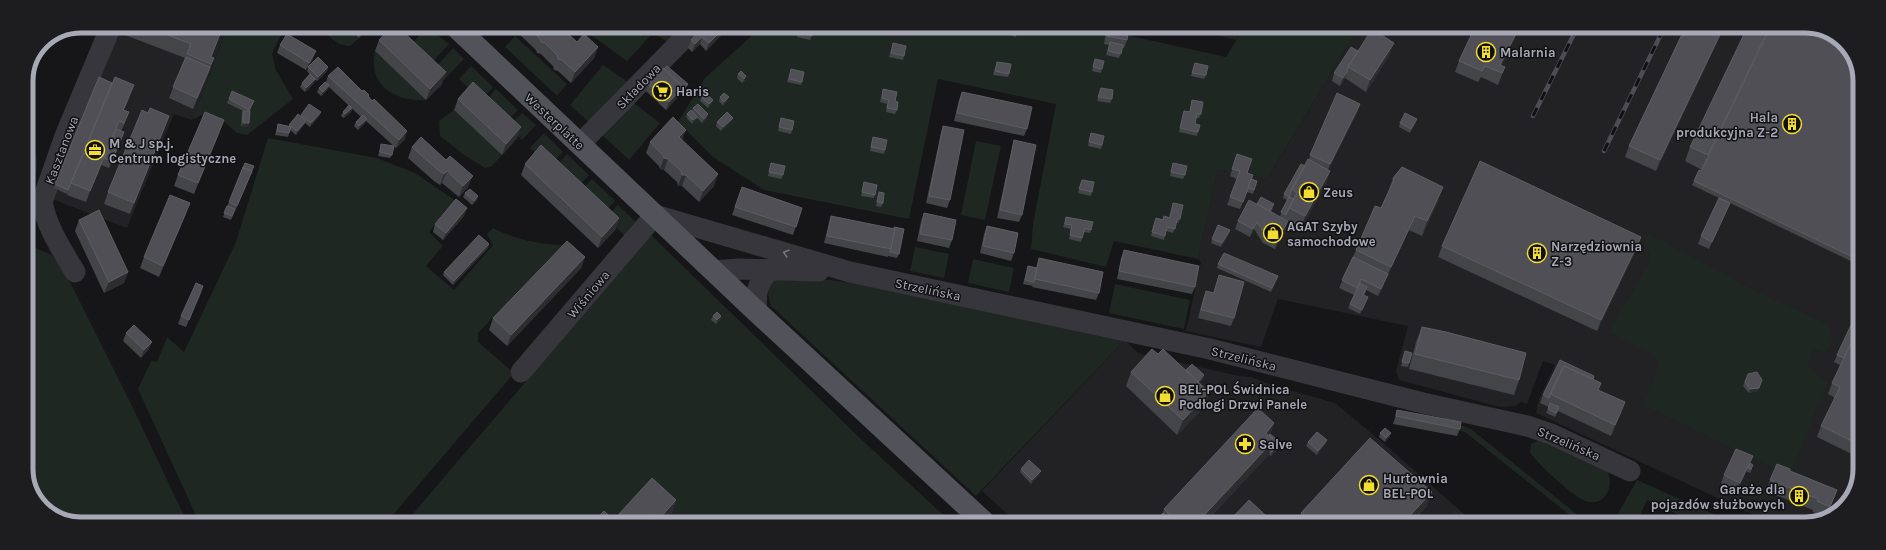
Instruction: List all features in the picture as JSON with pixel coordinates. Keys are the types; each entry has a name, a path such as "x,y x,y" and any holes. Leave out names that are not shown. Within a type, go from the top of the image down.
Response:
{"main road":[{"name":"Westerplatte","path":"462,33 757,312 979,517"}],"street":[{"name":"Kasztanowa","path":"75,272 53,234 44,213 42,202 60,149 108,33"},
{"name":"Składowa","path":"580,144 689,33"},
{"name":"Strzelińska","path":"655,215 850,272 1210,349 1423,403 1527,426 1551,434 1630,471"},
{"name":"Wiśniowa","path":"521,372 655,215"},
{"path":"714,271 740,239"},
{"name":"Strzelińska","path":"714,271 770,269 850,272"},
{"path":"757,312 755,294 760,282 770,269"}],"shaded area":[{"path":"118,33 225,33 192,120 174,114 127,228 52,199"},
{"path":"225,33 282,33 272,54 276,70 293,99 247,135 237,133 223,121 201,115 192,120"},
{"path":"327,33 354,33 359,38 350,46 345,46"},
{"path":"421,33 436,33 449,44 429,66 409,47"},
{"path":"588,33 653,33 627,61"},
{"path":"653,33 681,33 671,44"},
{"path":"755,33 1117,33 1226,57 1240,33 1355,33 1267,179 1218,169 1198,259 1114,241 1106,267 1031,249 1033,224 1056,104 938,79 909,219 764,190 713,157 678,122 705,78"},
{"path":"1207,33 1240,33 1236,40"},
{"path":"1355,33 1811,33 1826,38 1839,47 1843,52 1848,60 1853,78 1853,475 1848,490 1841,501 1829,511 1811,517 1758,517 1536,413 1539,399 1555,365 1543,361 1527,404 1521,402 1515,406 1500,407 1399,380 1396,371 1408,326 1278,299 1261,347 1186,331 1201,262 1198,259 1218,168 1267,179"},
{"path":"515,36 567,84 557,96 505,47"},
{"path":"453,48 464,59 444,80 433,70"},
{"path":"375,51 426,100 404,98 395,95 386,89 375,74"},
{"path":"603,65 631,84 591,124 570,105"},
{"path":"471,66 493,87 481,100 459,79"},
{"path":"496,89 518,110 505,123 484,103"},
{"path":"631,101 660,123 629,160 600,133"},
{"path":"454,110 502,155 492,166 485,168 464,155 440,136 439,121"},
{"path":"522,113 536,125 522,140 508,127"},
{"path":"544,133 563,152 550,166 530,148"},
{"path":"268,138 377,158 415,173 456,201 429,232 443,246 426,266 454,290 493,245 487,234 493,228 509,235 527,240 562,245 478,333 478,342 514,373 391,517 197,517 138,389 151,361 157,362 167,337 184,352 236,242"},
{"path":"33,140 37,162 33,186"},
{"path":"976,141 1001,146 985,220 961,215"},
{"path":"567,154 589,175 576,190 553,169"},
{"path":"592,179 615,201 602,214 579,193"},
{"path":"618,205 641,227 630,241 606,218"},
{"path":"1648,233 1748,287 1828,325 1832,339 1826,353 1814,349 1807,366 1828,382 1793,469 1827,486 1824,493 1643,405 1659,364 1651,353 1609,332 1651,259 1644,243"},
{"path":"651,235 862,440 945,517 410,517"},
{"path":"33,247 52,255 67,276 134,410 185,517 75,517 63,513 49,505 39,493 33,472"},
{"path":"915,247 949,254 944,278 910,271"},
{"path":"973,259 1014,268 1009,292 968,283"},
{"path":"815,278 859,284 1125,340 976,496 771,306 768,291 770,285 776,279"},
{"path":"1115,284 1190,300 1184,329 1109,313"},
{"path":"1125,340 1138,353 1239,376 1251,377 1272,385 1335,403 1456,507 1447,517 1010,517 982,491"},
{"path":"1396,412 1471,429 1580,517 1572,517 1465,432 1395,418"},
{"path":"1537,441 1545,442 1606,469 1610,482 1606,495 1597,502 1590,502 1583,500 1571,492 1547,471 1530,452 1531,444"},
{"path":"1637,480 1720,517 1683,517 1647,500 1639,517 1616,517"},
{"path":"1456,507 1468,517 1447,517"}],"building":[{"path":"162,33 220,33 211,57 214,58 211,64 187,54 191,44"},
{"path":"386,33 404,33 446,72 430,89 379,40"},
{"path":"534,33 567,33 577,42 584,34 598,47 575,72 562,60 558,59 557,55 545,43 541,42"},
{"path":"697,33 719,33 709,43 702,37 695,44 691,40"},
{"path":"798,33 813,33 812,36"},
{"path":"1108,33 1128,33 1127,40 1107,36"},
{"path":"1369,33 1378,33 1394,43 1370,80 1348,67"},
{"name":"Malarnia","path":"1472,33 1516,33 1500,65 1505,67 1502,73 1485,66 1482,71 1459,61"},
{"path":"1683,33 1721,33 1660,160 1629,146"},
{"path":"1745,33 1767,33 1708,155 1690,147"},
{"name":"Hala produkcyjna Z-2","path":"1768,33 1811,33 1826,38 1839,47 1848,60 1853,78 1853,257 1694,181 1699,170 1701,171"},
{"path":"287,34 316,51 309,63 280,45"},
{"path":"1110,42 1123,45 1121,54 1108,51"},
{"path":"893,43 906,46 904,56 891,53"},
{"path":"1351,47 1358,51 1343,78 1334,73"},
{"path":"186,57 210,67 197,98 173,87"},
{"path":"318,57 328,67 318,77 308,67"},
{"path":"1095,59 1104,61 1102,69 1093,67"},
{"path":"997,62 1011,64 1009,74 995,71"},
{"path":"1195,63 1208,66 1206,75 1192,73"},
{"path":"667,66 688,84 682,91 683,87 664,69"},
{"path":"338,67 362,91 364,90 369,95 368,96 372,101 374,99 407,131 399,140 328,76"},
{"path":"663,68 683,87 669,102 648,84"},
{"path":"791,69 804,72 802,82 789,79"},
{"path":"741,71 746,76 744,79 738,74"},
{"path":"310,74 315,79 306,88 302,83"},
{"path":"99,77 112,83 68,190 55,184"},
{"path":"115,77 134,85 123,110 129,112 124,123 119,121 90,191 71,183"},
{"path":"325,82 329,85 323,92 319,88"},
{"path":"473,82 521,127 506,144 458,99"},
{"path":"1101,88 1113,90 1112,99 1098,97"},
{"path":"883,89 897,92 895,101 898,102 897,110 887,108 889,100 882,98"},
{"path":"232,91 254,101 249,110 229,99"},
{"path":"962,92 1032,107 1027,129 957,113"},
{"path":"705,93 713,100 709,104 701,97"},
{"path":"724,93 729,97 724,102 720,97"},
{"path":"1337,93 1360,104 1330,164 1310,155"},
{"path":"1192,100 1203,102 1201,114 1197,114 1195,124 1200,125 1198,132 1180,128 1184,111 1190,112"},
{"path":"309,104 321,112 311,123 301,115"},
{"path":"698,104 708,114 704,119 693,108"},
{"path":"349,105 352,108 345,114 343,112"},
{"path":"150,108 169,116 134,203 108,192 142,110 148,113"},
{"path":"691,110 697,117 693,120 687,114"},
{"path":"243,111 250,111 249,123 243,123"},
{"path":"205,112 224,120 198,183 178,175"},
{"path":"727,112 733,118 723,127 717,122"},
{"path":"1405,113 1417,119 1411,129 1400,123"},
{"path":"298,114 306,121 297,131 289,125"},
{"path":"363,115 367,119 359,126 356,122"},
{"path":"673,117 686,130 679,137 718,174 703,191 686,175 682,175 681,171 668,159 664,158 663,155 650,142"},
{"path":"781,118 794,121 792,130 779,127"},
{"path":"278,124 291,127 289,133 277,131"},
{"path":"943,126 964,130 950,200 929,196"},
{"path":"116,129 124,132 112,161 104,158"},
{"path":"1091,133 1104,136 1102,145 1089,142"},
{"path":"421,137 446,160 450,156 473,176 463,186 447,171 444,174 438,170 412,147"},
{"path":"873,137 887,140 885,150 871,147"},
{"path":"1014,140 1036,145 1022,215 1000,210"},
{"path":"381,144 394,146 392,155 380,152"},
{"path":"541,145 619,218 602,237 525,164"},
{"path":"1237,154 1252,159 1247,173 1253,175 1243,202 1230,197 1240,171 1232,169"},
{"path":"1308,159 1330,171 1305,216 1289,208 1297,193 1292,189"},
{"name":"Narzędziownia Z-3","path":"1480,161 1641,237 1601,320 1442,246"},
{"path":"245,163 254,166 252,171 243,168"},
{"path":"771,163 785,166 783,175 769,172"},
{"path":"1173,163 1187,166 1185,175 1171,172"},
{"path":"1301,164 1305,166 1289,197 1284,194"},
{"path":"243,167 252,171 237,206 229,202"},
{"path":"1402,167 1443,187 1427,221 1415,216 1391,267 1356,250 1375,206 1381,208 1394,180 1393,178"},
{"path":"1251,179 1257,181 1254,190 1248,188"},
{"path":"1082,180 1094,182 1092,192 1079,189"},
{"path":"864,182 877,185 875,195 862,192"},
{"path":"742,187 802,208 796,227 735,207"},
{"path":"470,189 478,196 474,201 465,193"},
{"path":"879,192 884,193 883,203 877,202"},
{"path":"170,195 190,203 163,266 144,257"},
{"path":"1261,197 1274,204 1270,211 1257,204"},
{"path":"1289,197 1294,199 1286,215 1281,212"},
{"path":"1719,198 1730,203 1712,242 1701,236"},
{"path":"456,199 467,208 446,233 435,224"},
{"path":"1249,200 1288,221 1277,241 1266,235 1257,222 1253,229 1238,221"},
{"path":"1173,203 1183,205 1180,219 1177,219 1175,229 1167,227 1165,236 1152,232 1156,218 1163,220 1164,216 1170,218"},
{"path":"227,206 235,209 232,216 224,213"},
{"path":"99,210 128,272 109,282 79,220"},
{"path":"924,213 956,220 952,240 920,234"},
{"path":"831,216 895,229 891,249 827,236"},
{"path":"1066,217 1093,222 1091,230 1085,228 1082,238 1070,235 1072,225 1065,224"},
{"path":"1218,225 1230,230 1222,243 1212,239"},
{"path":"987,226 1018,233 1014,253 983,246"},
{"path":"894,227 904,229 899,254 890,252 895,229"},
{"path":"479,235 489,244 454,281 444,272"},
{"path":"567,241 585,257 511,335 493,318"},
{"path":"1124,250 1199,266 1195,287 1119,271"},
{"path":"1224,253 1278,276 1272,288 1218,264"},
{"path":"1353,257 1388,274 1381,289 1361,279 1357,288 1342,280"},
{"path":"1039,258 1103,272 1099,293 1035,279"},
{"path":"1028,266 1037,268 1034,282 1025,280"},
{"path":"1219,275 1244,282 1234,318 1201,310 1206,291 1214,293"},
{"path":"196,283 203,286 189,320 181,316"},
{"path":"1360,283 1367,287 1363,295 1368,297 1362,310 1350,304"},
{"path":"717,312 721,316 717,320 713,316"},
{"path":"134,325 152,342 144,350 126,333"},
{"path":"1851,325 1853,326 1853,339 1844,358 1837,355"},
{"path":"1422,327 1526,353 1519,380 1415,354"},
{"path":"1853,339 1853,442 1821,426 1840,387 1832,383"},
{"path":"1152,349 1158,354 1163,349 1209,392 1183,420 1131,372"},
{"path":"1405,351 1412,353 1409,363 1402,362"},
{"path":"1560,360 1594,376 1593,379 1564,366 1549,398 1543,395"},
{"path":"1192,364 1204,375 1198,382 1186,370"},
{"path":"1564,366 1601,383 1598,390 1625,402 1615,425 1550,394"},
{"path":"1757,372 1762,380 1759,388 1750,389 1745,382 1748,374"},
{"path":"1550,403 1559,407 1556,413 1548,409"},
{"path":"1258,408 1274,423 1266,433 1274,440 1203,517 1172,517 1164,509"},
{"path":"1397,410 1461,422 1460,429 1396,416"},
{"path":"1385,428 1391,433 1386,438 1380,433"},
{"path":"1317,432 1327,440 1318,451 1308,442"},
{"path":"1270,434 1281,443 1272,452 1270,451 1274,440 1269,435"},
{"name":"Hurtownia BEL-POL","path":"1370,438 1432,492 1409,517 1305,517 1301,513"},
{"path":"1736,449 1753,456 1740,483 1724,475"},
{"path":"1029,460 1041,471 1032,480 1021,469"},
{"path":"1750,463 1753,465 1751,469 1748,468"},
{"path":"1777,464 1790,469 1790,471 1837,490 1830,507 1817,501 1818,499 1770,480"},
{"path":"652,478 676,500 661,517 657,517 653,514 650,517 622,517 619,514"},
{"path":"1249,500 1267,517 1233,517"},
{"path":"604,511 610,517 598,517"},
{"path":"1163,513 1167,517 1159,517"}],"railway":[{"path":"1533,116 1574,33"},
{"path":"1604,151 1662,33"}],"place":[{"name":"Malarnia","path":"1486,52"},
{"name":"Haris","path":"662,91"},
{"name":"Hala produkcyjna Z-2","path":"1792,124"},
{"name":"M & J sp.j. Centrum logistyczne","path":"95,150"},
{"name":"Zeus","path":"1309,192"},
{"name":"AGAT Szyby samochodowe","path":"1273,233"},
{"name":"Narzędziownia Z-3","path":"1537,253"},
{"name":"BEL-POL Świdnica Podłogi Drzwi Panele","path":"1165,396"},
{"name":"Salve","path":"1245,444"},
{"name":"Hurtownia BEL-POL","path":"1369,485"},
{"name":"Garaże dla pojazdów służbowych","path":"1799,496"}]}
